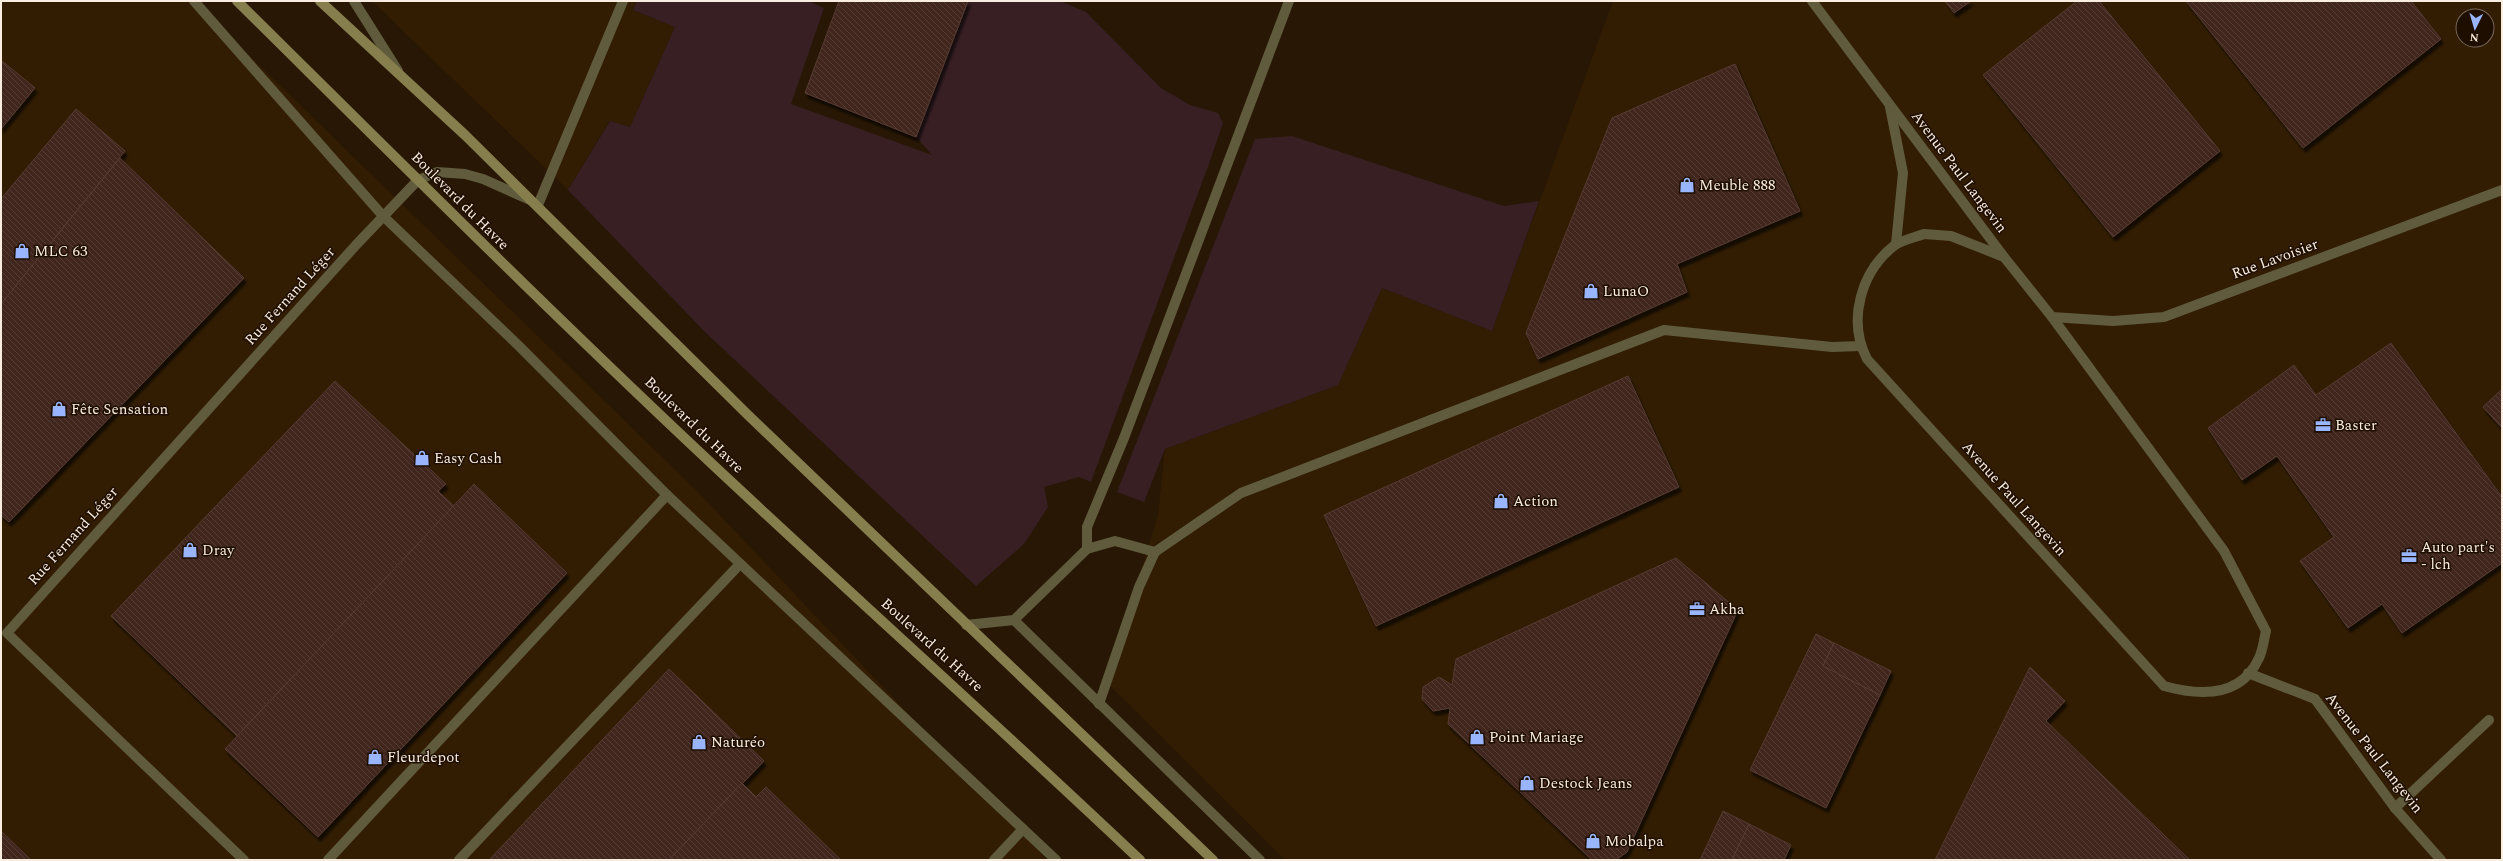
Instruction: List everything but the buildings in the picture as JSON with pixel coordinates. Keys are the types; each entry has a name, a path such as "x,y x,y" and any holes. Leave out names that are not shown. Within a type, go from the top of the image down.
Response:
{"main road":[{"name":"Boulevard du Havre","path":"237,1 418,180 740,490 985,713 1140,860"},
{"path":"320,1 398,71 535,203 748,415 1213,860"}],"street":[{"path":"194,1 383,216 519,346 667,495 1056,860"},
{"path":"354,1 398,71"},
{"path":"383,216 418,180 437,172 465,174 483,179 535,203 623,1"},
{"path":"1087,549 1087,527 1124,438 1289,1"},
{"name":"Avenue Paul Langevin","path":"1812,1 2004,256 2052,317 2224,551 2266,631 2259,658 2248,673 2234,687 2212,693 2187,692 2164,686 1867,359 1861,346 1857,314 1862,290 1873,267 1896,244 1924,234 1951,236 2004,256"},
{"name":"Avenue Paul Langevin","path":"1890,105 1903,173 1896,244"},
{"name":"Rue Lavoisier","path":"2052,317 2113,321 2164,317 2502,190"},
{"name":"Rue Fernand Léger","path":"244,860 7,633 383,216"},
{"path":"1099,704 1139,587 1155,552 1240,492 1664,330 1832,347 1861,346"},
{"path":"328,860 667,495"},
{"path":"966,625 1014,620 1087,549 1115,541 1155,552"},
{"path":"459,860 740,564"},
{"path":"1014,620 1260,860"},
{"name":"Avenue Paul Langevin","path":"2248,673 2315,699 2395,808 2441,860"},
{"path":"2395,808 2489,720"},
{"path":"994,860 1023,829"}],"shaded area":[{"path":"1,1 193,1 697,491 1047,860 1,860"},
{"path":"372,1 637,1 633,10 675,27 630,127 609,121 568,190"},
{"path":"637,1 808,1 824,8 791,104 932,155 916,137 968,1 1060,1 1086,12 1161,88 1190,105 1218,113 1223,123 1210,161 1091,482 1079,477 1044,487 1048,507 1024,544 976,586 705,332 568,190 610,121 630,127 675,27 633,10"},
{"path":"1613,1 2502,1 2502,860 1285,860 1107,683 1158,515 1165,449 1338,385 1382,288 1492,331"},
{"path":"1292,136 1504,206 1539,201 1492,331 1382,288 1338,385 1165,449 1144,502 1117,492 1255,139"}],"place":[{"name":"Meuble 888","path":"1687,185"},
{"name":"MLC 63","path":"22,251"},
{"name":"LunaO","path":"1591,291"},
{"name":"Fête Sensation","path":"59,409"},
{"name":"Baster","path":"2323,425"},
{"name":"Easy Cash","path":"422,458"},
{"name":"Action","path":"1501,501"},
{"name":"Dray","path":"190,550"},
{"name":"Auto part's - lch","path":"2409,556"},
{"name":"Akha","path":"1697,609"},
{"name":"Point Mariage","path":"1477,737"},
{"name":"Naturéo","path":"699,742"},
{"name":"Fleurdepot","path":"375,757"},
{"name":"Destock Jeans","path":"1527,783"},
{"name":"Mobalpa","path":"1593,841"}]}
